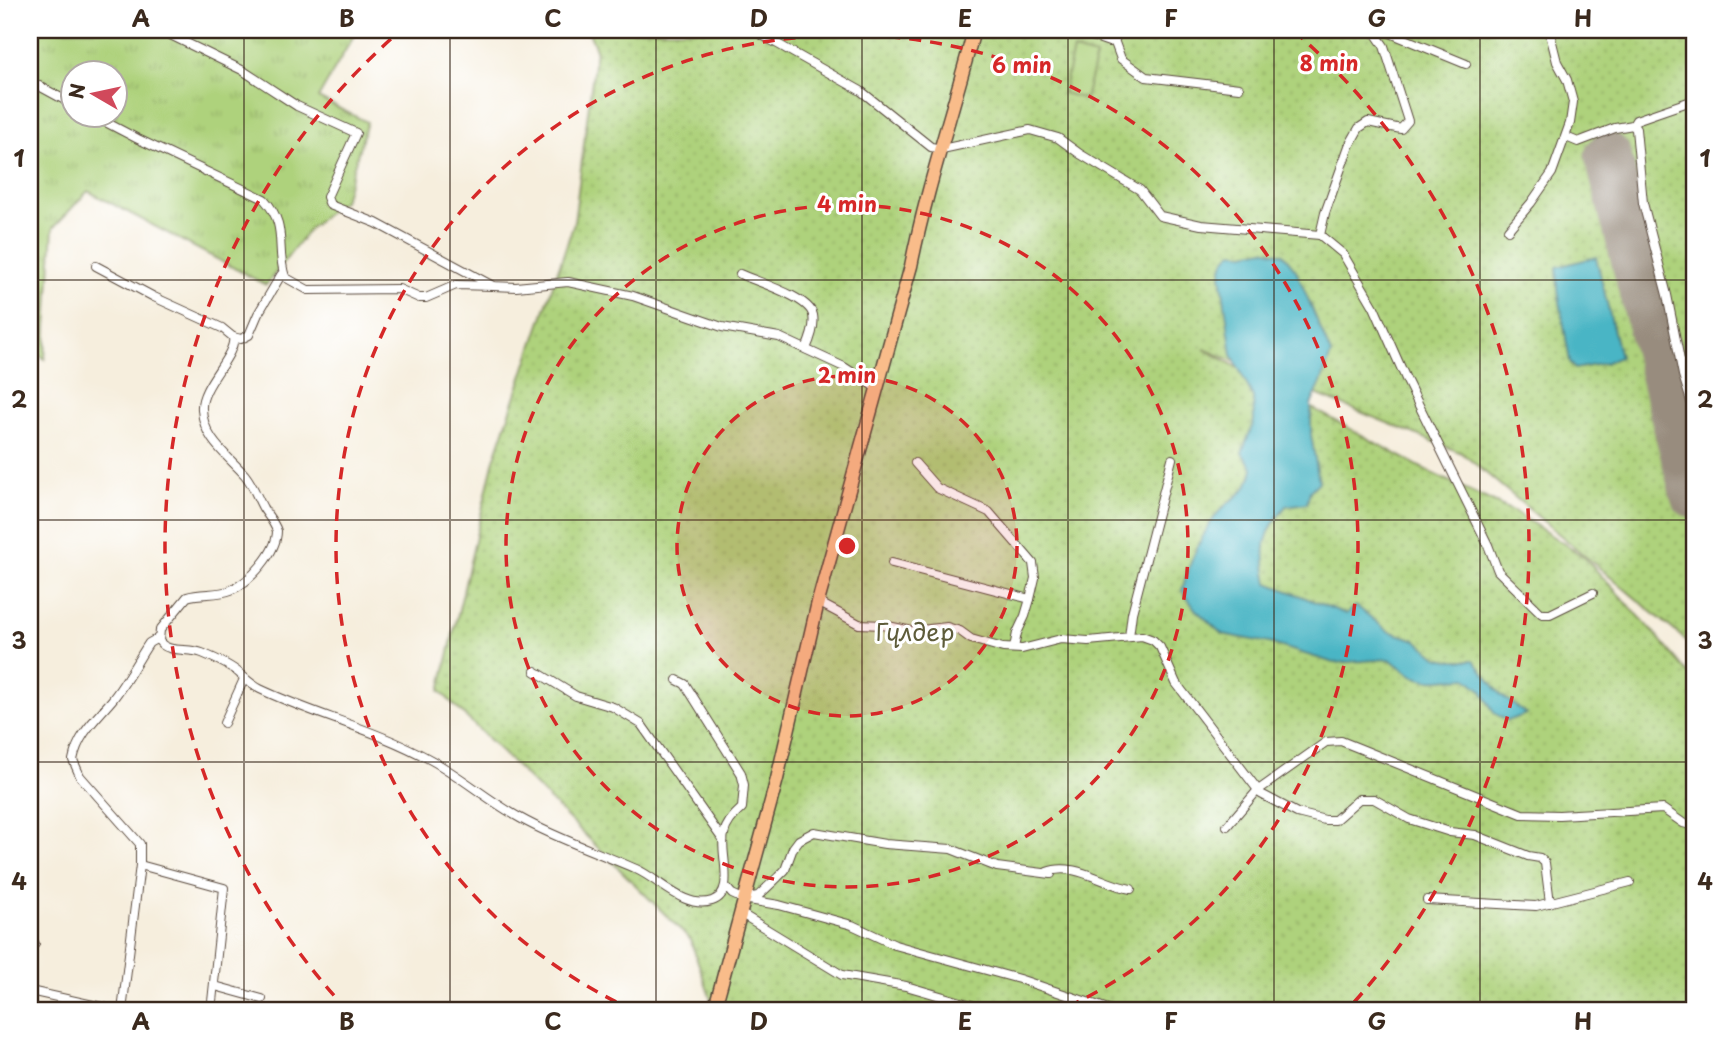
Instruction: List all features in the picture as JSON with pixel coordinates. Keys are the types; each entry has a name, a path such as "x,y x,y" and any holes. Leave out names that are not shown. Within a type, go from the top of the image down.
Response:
{"main road":[{"path":"714,1011 777,779 818,602 974,30"}],"street":[{"path":"160,30 242,70 297,106 353,130 356,133 327,197 330,205 376,223 492,286"},
{"path":"753,30 860,91 882,106 925,144 942,149 1030,130 1058,138 1140,190 1160,216 1201,225 1320,235 1343,254 1374,307 1498,571 1542,614 1550,614 1593,593"},
{"path":"1075,30 1109,42 1122,30"},
{"path":"1320,235 1349,146 1359,128 1368,122 1401,128 1408,121 1377,30"},
{"path":"1377,30 1466,64"},
{"path":"1508,230 1552,173 1566,137 1573,102 1567,80 1557,62 1549,30"},
{"path":"1114,40 1121,59 1146,77 1239,88"},
{"path":"30,81 60,97"},
{"path":"1566,137 1578,142 1615,128 1633,125 1636,120 1694,100"},
{"path":"1633,125 1636,129 1643,204 1694,411"},
{"path":"121,130 264,199 272,208 278,223 285,277"},
{"path":"96,266 241,339 249,335 281,275 308,290 399,289 419,298 456,285 516,287 568,282 633,296 722,327 779,337 844,367 878,389"},
{"path":"740,274 792,296 809,307 813,323 806,349"},
{"path":"30,991 121,1011 140,865 140,844 80,776 73,760 80,738 113,699 149,643 158,638 164,624 187,597 233,589 258,569 271,552 277,538 275,525 250,482 215,444 202,416 201,405 205,394 233,348 233,337"},
{"path":"1129,638 1132,613 1172,459"},
{"path":"915,463 937,488 989,513 1033,563 1035,578 1014,648"},
{"path":"892,564 1030,599"},
{"path":"818,602 859,624 883,625 912,631 947,627 986,644 1022,649 1061,639 1088,641 1142,636 1153,640 1160,647 1177,683 1233,754 1257,791 1297,813 1325,820 1335,820 1359,799 1374,799 1409,819 1450,832 1475,835 1528,856 1540,858 1545,863 1550,903"},
{"path":"158,638 163,647 191,649 203,654 232,669 259,689 392,739 435,762 518,817 639,870 681,897 695,901 715,901 726,887 723,840 727,826 742,808 744,785 741,773 685,684 677,680"},
{"path":"536,671 576,696 613,707 641,724 723,840"},
{"path":"224,723 244,679"},
{"path":"1227,825 1257,791 1311,751 1334,740 1522,814 1559,815 1663,809 1683,823 1691,825 1694,834"},
{"path":"743,899 758,896 769,886 785,870 799,840 814,832 885,844 951,849 998,867 1048,873 1057,868 1069,870 1130,889"},
{"path":"140,865 224,888 211,1011"},
{"path":"1427,900 1536,906 1630,882"},
{"path":"726,887 732,894 743,899 779,905 852,925 895,945 1019,979 1114,1011"},
{"path":"740,913 842,975 906,986 992,1011"},
{"path":"215,986 262,999"}],"green space":[{"path":"30,30 357,30 318,98 367,122 344,200 312,226 266,285 88,191 53,228 45,359 30,350"},
{"name":"Гүлдер","path":"588,30 1694,30 1694,647 1462,453 1204,349 1429,472 1515,512 1584,557 1694,680 1694,1011 715,1011 690,939 440,691 493,463 574,223 596,49"},
{"path":"1073,50 1096,56 1085,99 1063,93"}],"water":[{"path":"1264,249 1283,254 1296,270 1331,354 1311,405 1311,435 1319,482 1310,491 1307,503 1286,506 1272,525 1265,551 1268,583 1346,614 1355,606 1388,631 1416,640 1437,657 1474,660 1501,695 1526,714 1508,721 1494,713 1482,691 1467,678 1426,680 1410,674 1390,659 1334,663 1269,643 1222,634 1195,609 1182,590 1206,531 1217,514 1243,490 1251,478 1253,468 1242,453 1254,421 1253,397 1232,355 1221,275 1224,262 1233,252 1245,253"},
{"path":"1596,257 1620,357 1575,369 1570,362 1558,290 1557,267"}],"runway":[{"path":"1608,156 1694,495"}]}
